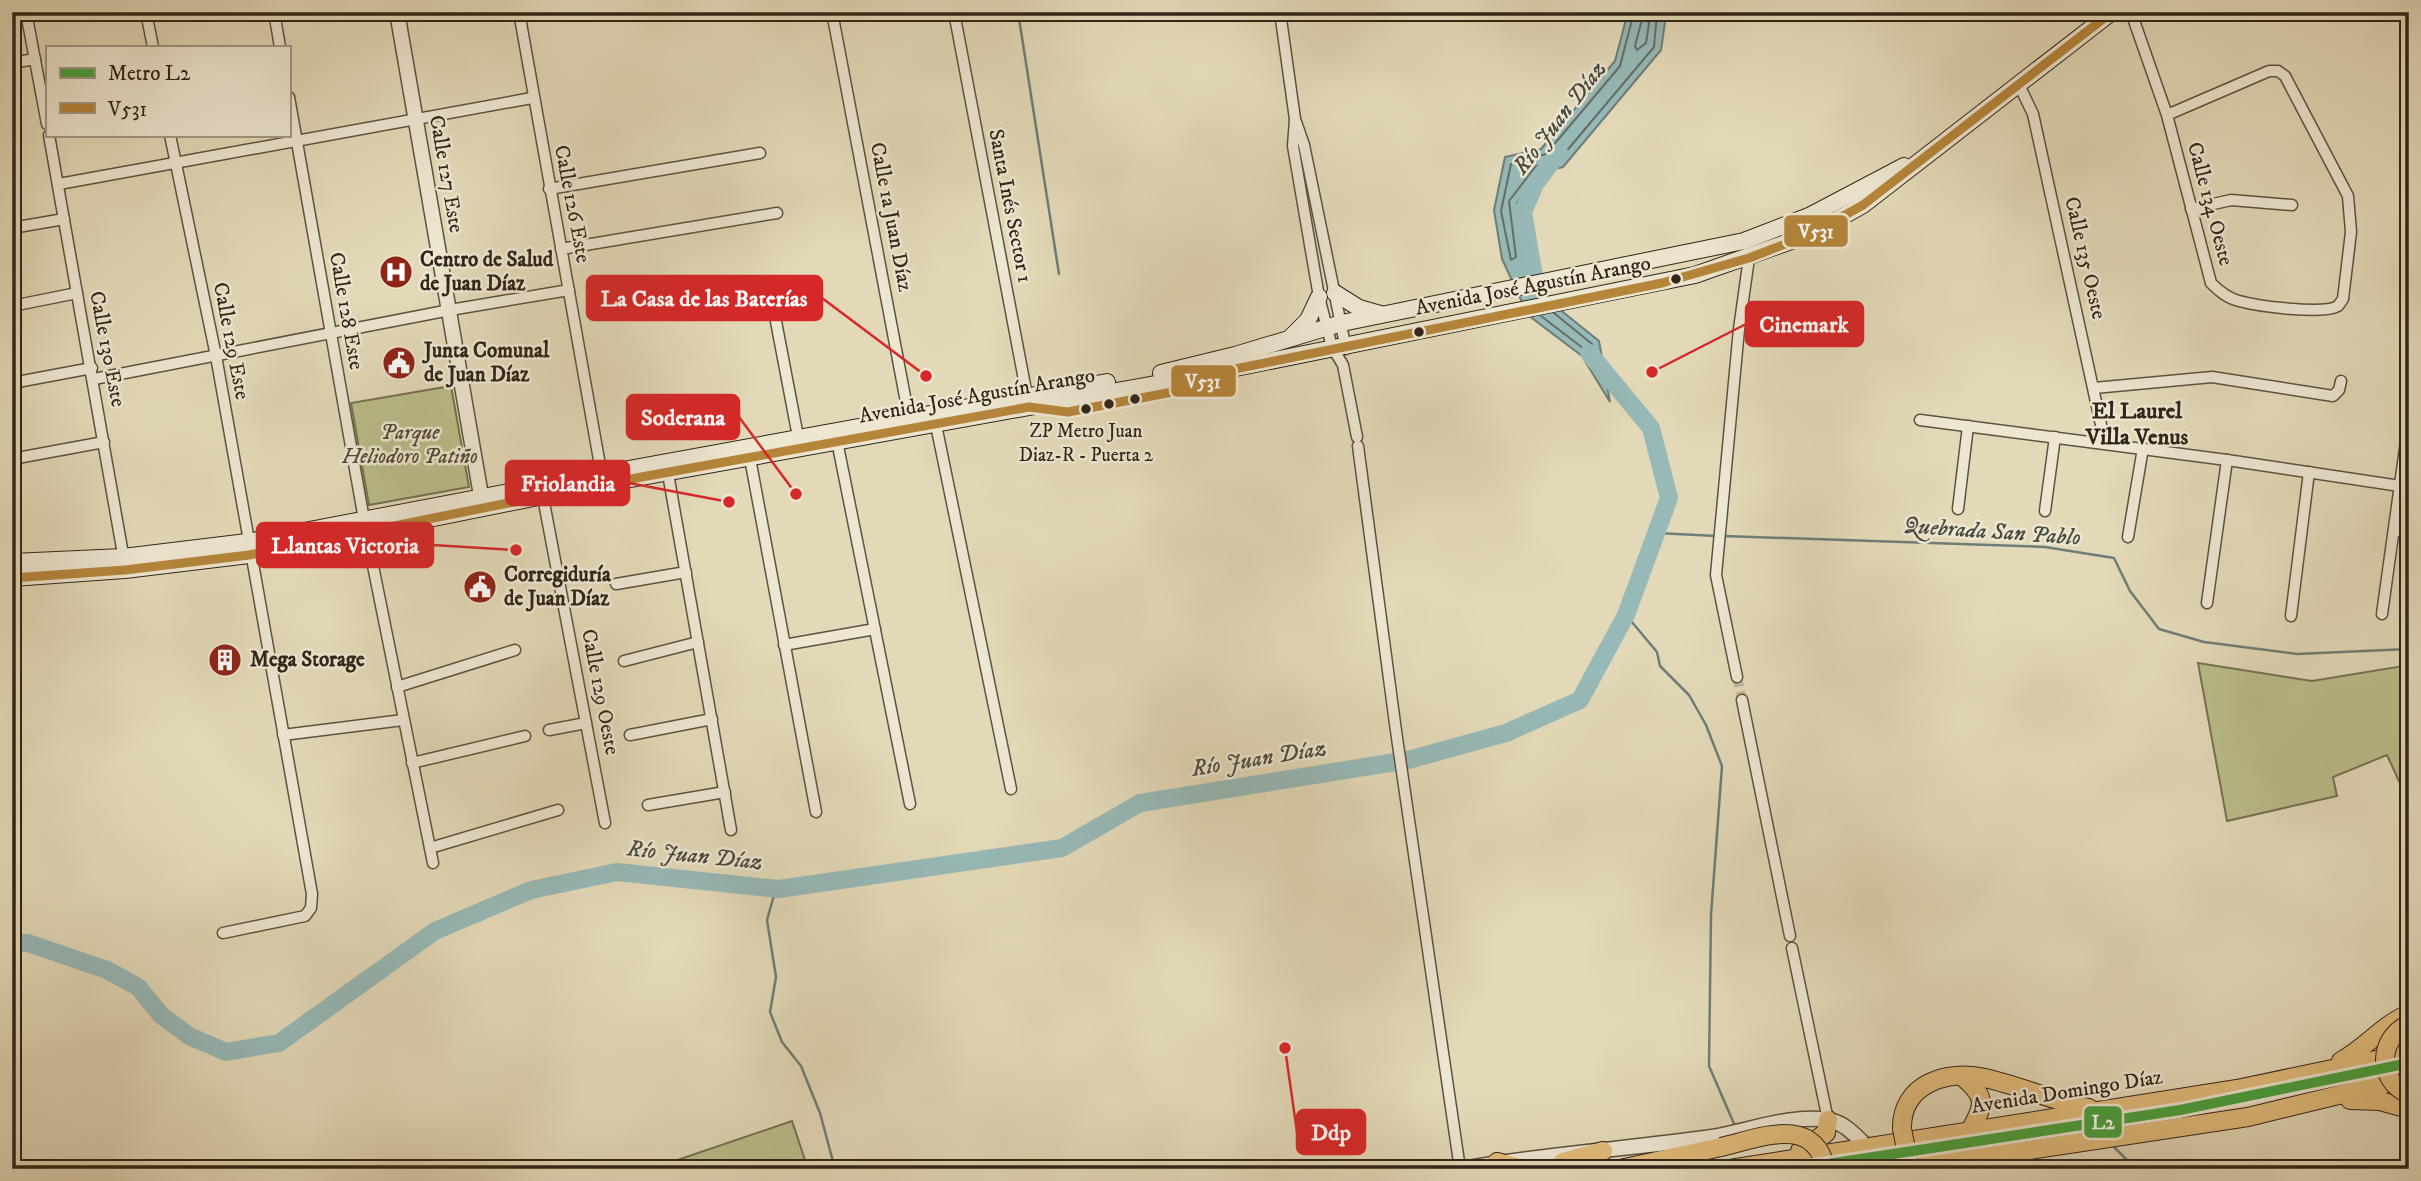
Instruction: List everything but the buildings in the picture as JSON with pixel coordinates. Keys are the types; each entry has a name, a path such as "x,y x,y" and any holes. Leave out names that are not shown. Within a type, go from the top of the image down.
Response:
{"main road":[{"name":"Avenida José Agustín Arango","path":"12,578 248,548 603,479 1028,402 1235,369 1340,345 1684,278 1749,258 1811,233 1851,212 1878,194 2112,12"},
{"name":"Avenida José Agustín Arango","path":"910,424 936,425 1175,370 1382,314 1744,241 1779,228 1919,160"},
{"path":"1715,247 1735,249 1749,258 1761,242 1779,228"},
{"path":"1289,338 1308,320 1327,295 1382,314"},
{"name":"Avenida José Agustín Arango","path":"12,562 124,563"},
{"path":"2316,1074 2361,1051 2394,1020 2409,1014"},
{"path":"2409,1024 2394,1033 2384,1054 2388,1077 2399,1090 2409,1094"},
{"name":"Avenida Domingo Díaz","path":"1730,1169 2316,1074 2409,1053"},
{"path":"1964,1078 1980,1094 1982,1105 1970,1130"},
{"path":"1910,1169 1902,1115 1909,1096 1932,1083 1986,1078 2060,1102 2099,1111"},
{"path":"1903,1169 2163,1132 2322,1101 2409,1079"},
{"path":"2322,1101 2380,1101 2409,1109"},
{"path":"1773,1163 1810,1147 1826,1133 1828,1120"},
{"path":"1620,1169 1773,1135 1797,1133 1813,1141 1823,1155 1826,1169"},
{"path":"1558,1169 1563,1162 1603,1151"},
{"path":"1938,1169 1955,1161"},
{"path":"1497,1163 1524,1169"}],"street":[{"path":"26,12 46,119"},
{"path":"146,12 153,46"},
{"path":"274,12 280,46"},
{"name":"Calle 127 Este","path":"397,12 482,503"},
{"name":"Calle 126 Este","path":"519,12 532,98 603,479"},
{"name":"Calle 1a Juan Díaz","path":"832,12 910,424"},
{"name":"Santa Inés Sector 1","path":"954,12 1028,402"},
{"path":"1280,12 1295,119 1293,146 1340,345 1357,442 1396,731 1461,1169 1562,1152 1603,1151 1734,1133 1799,1120 1828,1120 1841,1124 1867,1147"},
{"name":"Calle 134 Oeste","path":"2131,12 2167,115 2207,272 2219,292 2239,301 2323,311 2334,308 2343,299 2351,232 2350,206 2285,76 2278,71 2269,71 2167,115"},
{"path":"12,63 35,59"},
{"name":"Calle 135 Oeste","path":"2019,85 2033,114 2105,443"},
{"path":"59,184 532,98"},
{"name":"Calle 128 Este","path":"290,103 364,525 433,863"},
{"name":"Calle 130 Este","path":"49,136 124,563"},
{"name":"Calle 129 Este","path":"170,136 216,356 248,548 312,894 311,908 305,916 223,933"},
{"path":"549,189 760,152"},
{"path":"2191,209 2231,200 2292,205"},
{"path":"561,250 777,213"},
{"path":"12,228 64,219"},
{"path":"1737,677 1716,575 1739,329 1749,258"},
{"path":"12,383 216,356 330,332 569,290"},
{"path":"770,290 799,444"},
{"path":"12,306 77,293"},
{"path":"2094,388 2212,377 2333,396 2339,390 2341,380"},
{"path":"2382,614 2409,420"},
{"path":"1920,421 2143,448 2400,486"},
{"path":"936,425 1011,789"},
{"path":"1958,509 1968,426"},
{"path":"836,437 910,804"},
{"path":"2045,511 2055,437"},
{"path":"12,459 104,442"},
{"path":"2129,537 2143,448"},
{"path":"748,453 816,812"},
{"path":"2207,603 2227,460"},
{"path":"667,468 731,830"},
{"path":"2291,616 2309,472"},
{"name":"Calle 129 Oeste","path":"542,491 605,822"},
{"path":"2393,530 2409,533"},
{"path":"616,584 686,572"},
{"path":"784,645 875,629"},
{"path":"624,661 698,642"},
{"path":"397,687 516,650"},
{"path":"1742,700 1790,936"},
{"path":"630,735 712,719"},
{"path":"283,735 403,720"},
{"path":"549,730 586,723"},
{"path":"412,763 525,736"},
{"path":"648,805 725,792"},
{"path":"430,848 558,810"},
{"path":"1792,948 1828,1120"}],"green space":[{"name":"Parque Heliodoro Patiño","path":"451,386 469,487 369,505 351,403"},
{"path":"2198,663 2312,681 2403,666 2409,677 2409,803 2387,755 2333,777 2337,796 2227,821"},
{"path":"792,1121 808,1169 651,1169"}],"water":[{"path":"1628,12 1663,12 1665,22 1661,50 1563,167 1540,172 1517,203 1523,259 1553,304 1599,341 1610,402 1582,356 1528,315 1502,259 1494,210 1505,157 1541,149 1615,61"}],"waterway":[{"path":"1018,12 1059,274"},
{"name":"Río Juan Díaz","path":"1537,294 1523,212 1535,184 1559,152"},
{"name":"Río Juan Díaz","path":"12,943 28,943 107,970 138,987 161,1015 189,1036 226,1052 279,1043 435,931 531,890 617,872 779,889 1062,848 1140,803 1408,760 1506,733 1580,700 1626,615 1669,498 1651,428 1589,353"},
{"name":"Quebrada San Pablo","path":"1656,533 1717,536"},
{"name":"Quebrada San Pablo","path":"1724,536 2045,547 2114,558 2130,591 2159,629 2204,642 2297,654 2409,649"},
{"path":"1626,615 1657,652 1660,666 1689,695 1706,725 1722,766 1711,915 1709,1066 1735,1126"},
{"path":"776,888 767,920 776,977 770,1012 782,1042 801,1066 820,1113 835,1169"},
{"path":"2114,1147 2136,1169"}],"tunnel":[{"path":"1737,677 1742,700"}],"metro line":[{"name":"L2","path":"1795,1169 2180,1110 2409,1063"}],"transit line":[{"name":"V531","path":"12,578 125,570 249,555 603,484 1029,407 1068,412 1188,389 1220,372 1662,283 1749,258 1811,234 1863,205 2112,12"}],"place":[{"name":"Centro de Salud de Juan Díaz","path":"396,272"},
{"name":"Junta Comunal de Juan Díaz","path":"399,363"},
{"name":"Cinemark","path":"1652,372"},
{"name":"La Casa de las Baterías","path":"926,376"},
{"name":"ZP Metro Juan Diaz-R - Puerta 2","path":"1086,409"},
{"name":"Soderana","path":"796,494"},
{"name":"Friolandia","path":"729,502"},
{"name":"Llantas Victoria","path":"516,550"},
{"name":"Corregiduría de Juan Díaz","path":"480,587"},
{"name":"Mega Storage","path":"225,660"},
{"name":"Ddp","path":"1285,1048"}],"district":[{"name":"El Laurel Villa Venus","path":"2137,424"}]}
